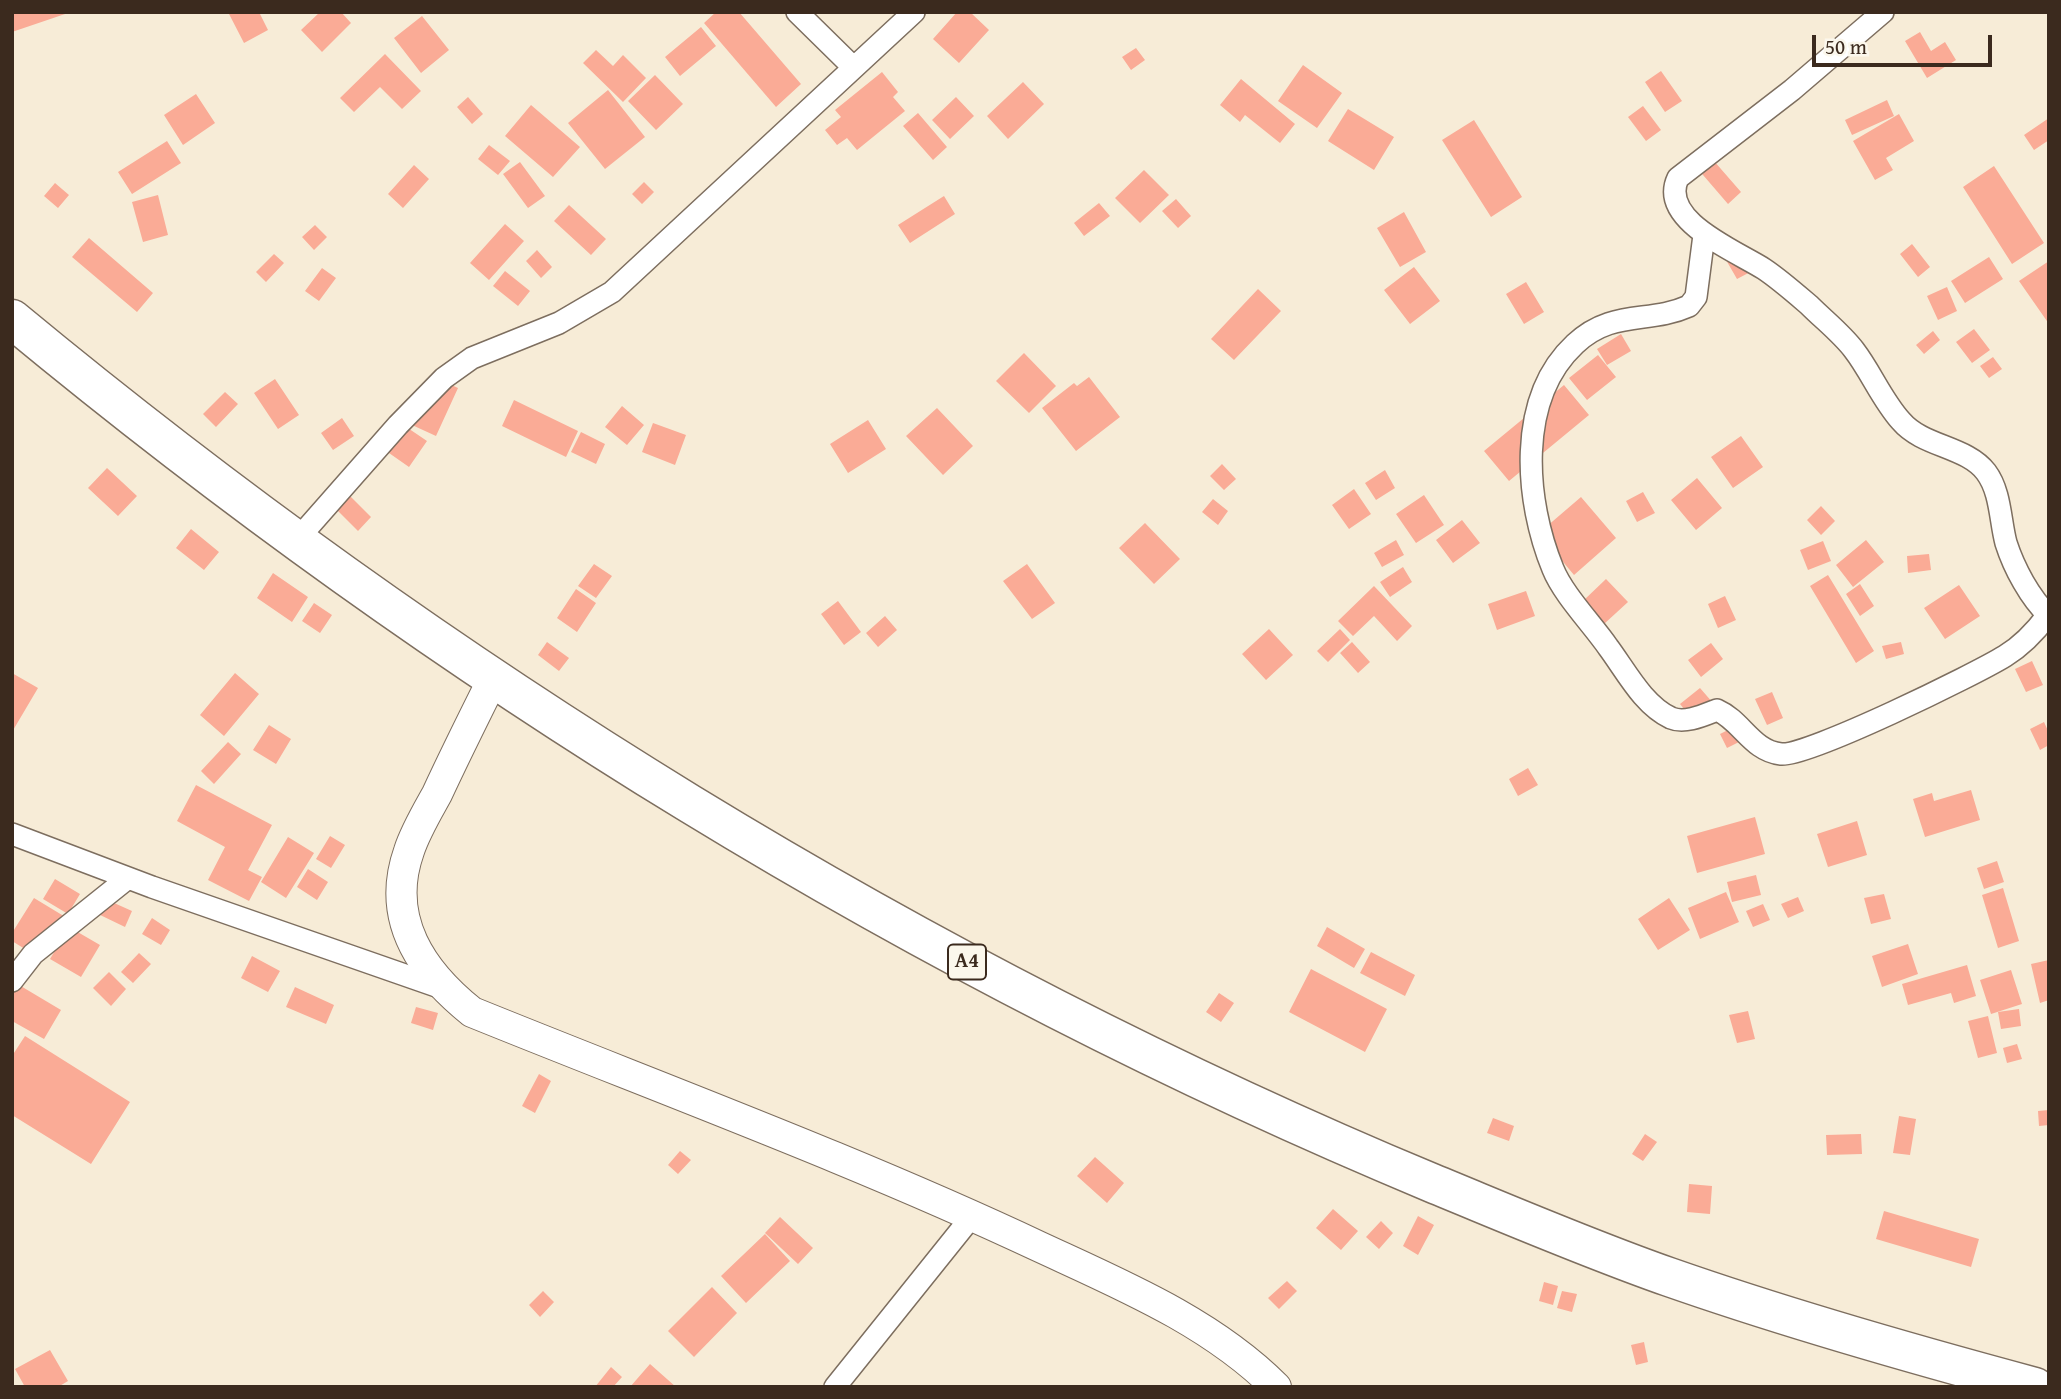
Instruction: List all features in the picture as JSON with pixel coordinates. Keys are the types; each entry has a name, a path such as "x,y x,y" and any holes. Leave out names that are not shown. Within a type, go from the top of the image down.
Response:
{"highway":[{"name":"A4","path":"12,319 123,411 295,542 493,679 690,805 834,888 1105,1035 1268,1113 1531,1224 1667,1276 1917,1355 2035,1387"}],"main road":[{"path":"493,679 408,852 402,891 405,926 420,958 442,988 472,1012 972,1215 1137,1292 1214,1337 1276,1387"}],"street":[{"path":"797,12 853,67"},
{"path":"295,542 398,425 444,378 472,358 559,323 612,292 914,12"},
{"path":"1704,235 1696,296 1689,306 1602,324 1576,343 1556,365 1544,390 1535,429 1530,484 1554,571 1644,697 1672,719 1689,719 1717,710 1730,715 1748,737 1768,752 1785,755 1808,749 2005,657 2029,639 2048,616 2024,583 2007,545 1996,495 1986,472 1968,459 1921,438 1901,422 1853,348 1804,301 1765,269 1704,235 1674,200 1673,188 1678,178 1792,90 1883,12"},
{"path":"12,834 128,878 442,988"},
{"path":"12,981 33,954 128,878"},
{"path":"835,1387 972,1215"}],"building":[{"path":"12,12 68,12 68,13 12,32"},
{"path":"228,12 259,12 268,30 244,43"},
{"path":"320,12 341,12 351,23 322,52 301,30"},
{"path":"716,12 739,12 801,84 776,107 704,23"},
{"path":"957,12 970,12 989,30 959,63 933,39"},
{"path":"422,16 449,50 421,73 394,38"},
{"path":"701,27 716,46 680,76 665,57"},
{"path":"1920,32 1931,51 1945,42 1956,60 1927,78 1905,41"},
{"path":"1136,48 1145,60 1131,70 1122,57"},
{"path":"596,50 613,66 623,55 646,78 623,102 583,63"},
{"path":"385,54 421,91 402,109 380,87 354,112 340,98"},
{"path":"1303,65 1342,93 1317,128 1278,101"},
{"path":"1661,71 1682,101 1665,112 1645,82"},
{"path":"882,72 898,92 893,97 905,111 857,150 847,138 837,145 825,130 841,117 835,110"},
{"path":"655,75 683,104 656,130 628,101"},
{"path":"1241,79 1295,124 1280,143 1245,115 1240,122 1220,105"},
{"path":"1023,82 1044,104 1008,139 987,116"},
{"path":"608,90 645,137 605,169 568,123"},
{"path":"196,94 215,123 183,145 164,115"},
{"path":"468,97 483,114 472,124 457,107"},
{"path":"956,97 974,116 950,139 932,120"},
{"path":"1887,100 1894,116 1852,135 1845,120"},
{"path":"531,105 580,147 553,177 505,136"},
{"path":"1643,106 1661,130 1646,141 1628,117"},
{"path":"1348,109 1394,137 1374,170 1328,141"},
{"path":"918,113 947,147 933,160 903,126"},
{"path":"1899,114 1914,141 1886,158 1893,170 1875,180 1853,141"},
{"path":"2049,118 2049,140 2034,150 2024,135"},
{"path":"1474,120 1522,197 1491,217 1442,140"},
{"path":"167,141 181,163 132,194 118,172"},
{"path":"489,145 510,161 498,175 478,159"},
{"path":"1714,161 1741,192 1728,204 1697,168"},
{"path":"520,162 545,196 528,208 503,174"},
{"path":"414,165 429,179 403,208 388,194"},
{"path":"1994,166 2044,243 2012,264 1963,187"},
{"path":"1144,170 1169,195 1140,223 1115,198"},
{"path":"644,182 654,192 642,204 632,194"},
{"path":"55,183 69,195 58,208 44,196"},
{"path":"158,195 168,235 143,242 132,202"},
{"path":"944,196 955,214 910,243 898,225"},
{"path":"1176,199 1191,216 1178,228 1162,211"},
{"path":"1099,203 1110,216 1084,236 1074,223"},
{"path":"569,205 606,239 591,255 554,221"},
{"path":"1404,212 1426,252 1400,267 1377,228"},
{"path":"505,224 524,241 489,280 470,263"},
{"path":"315,225 327,237 314,250 302,237"},
{"path":"89,238 153,293 137,312 72,257"},
{"path":"1741,242 1756,269 1737,279 1722,253"},
{"path":"1912,244 1930,267 1918,277 1900,254"},
{"path":"537,250 552,267 541,278 526,261"},
{"path":"274,254 284,263 266,282 256,272"},
{"path":"1989,257 2003,279 1965,303 1951,281"},
{"path":"2049,261 2049,324 2019,281"},
{"path":"1414,267 1440,301 1410,324 1384,290"},
{"path":"322,268 336,278 319,301 305,291"},
{"path":"505,271 530,291 518,306 493,286"},
{"path":"1526,282 1544,312 1524,324 1506,294"},
{"path":"1947,287 1957,311 1938,320 1927,296"},
{"path":"1258,289 1281,311 1234,360 1211,339"},
{"path":"1974,329 1990,350 1972,363 1956,342"},
{"path":"1933,331 1940,340 1924,354 1916,345"},
{"path":"1621,334 1631,351 1607,365 1597,349"},
{"path":"1024,353 1056,386 1029,413 996,381"},
{"path":"1598,355 1616,377 1587,400 1569,378"},
{"path":"1993,357 2002,369 1989,378 1980,366"},
{"path":"434,377 458,388 436,436 412,425"},
{"path":"1089,377 1120,417 1076,451 1042,408 1074,383 1077,386"},
{"path":"275,379 299,415 278,429 254,393"},
{"path":"1564,385 1589,415 1509,481 1484,451"},
{"path":"225,392 238,404 216,427 203,414"},
{"path":"514,400 578,431 566,457 502,426"},
{"path":"622,406 644,425 627,445 605,427"},
{"path":"937,408 973,446 943,475 906,436"},
{"path":"342,418 354,436 333,450 321,433"},
{"path":"396,420 427,441 409,467 379,446"},
{"path":"868,420 886,449 848,473 830,444"},
{"path":"653,423 686,435 675,465 642,452"},
{"path":"581,432 605,444 596,464 571,452"},
{"path":"1741,436 1763,467 1733,488 1711,457"},
{"path":"1222,464 1236,479 1224,490 1210,476"},
{"path":"107,468 137,496 118,516 88,488"},
{"path":"1385,470 1395,488 1376,500 1365,483"},
{"path":"1697,478 1722,508 1696,530 1671,500"},
{"path":"1354,489 1371,514 1349,529 1332,505"},
{"path":"1643,492 1655,513 1637,522 1626,501"},
{"path":"348,494 371,517 358,531 335,508"},
{"path":"1424,495 1444,525 1416,543 1396,514"},
{"path":"1581,497 1616,538 1574,575 1539,533"},
{"path":"1213,499 1228,511 1218,525 1202,512"},
{"path":"1821,506 1835,521 1821,535 1807,520"},
{"path":"1462,520 1480,543 1453,563 1436,540"},
{"path":"1145,523 1180,559 1154,584 1119,548"},
{"path":"191,529 219,552 204,570 176,548"},
{"path":"1396,540 1404,555 1382,567 1374,553"},
{"path":"1866,540 1884,562 1853,587 1836,565"},
{"path":"1823,541 1831,561 1808,570 1800,550"},
{"path":"1929,554 1931,570 1908,573 1907,556"},
{"path":"594,564 612,576 596,598 578,586"},
{"path":"1027,564 1055,603 1032,619 1003,581"},
{"path":"1403,567 1412,582 1390,597 1380,582"},
{"path":"273,573 308,597 292,622 257,598"},
{"path":"1828,575 1874,651 1856,663 1810,586"},
{"path":"1606,579 1628,602 1604,624 1583,601"},
{"path":"1860,584 1874,606 1860,616 1846,594"},
{"path":"1959,585 1980,616 1945,639 1924,608"},
{"path":"1374,586 1412,626 1397,641 1374,616 1353,636 1338,621"},
{"path":"576,589 596,603 577,632 557,618"},
{"path":"1526,591 1535,616 1497,630 1488,604"},
{"path":"1725,596 1736,620 1718,628 1708,604"},
{"path":"838,601 861,632 844,645 821,614"},
{"path":"314,603 332,615 320,633 302,621"},
{"path":"885,616 897,630 878,647 866,633"},
{"path":"1269,629 1293,655 1266,680 1242,654"},
{"path":"1340,629 1350,640 1328,662 1317,651"},
{"path":"547,642 569,658 559,671 538,655"},
{"path":"1352,642 1370,662 1358,673 1340,653"},
{"path":"1901,642 1904,654 1886,659 1882,646"},
{"path":"1711,643 1723,659 1701,677 1688,660"},
{"path":"2032,661 2043,685 2026,692 2015,669"},
{"path":"12,673 38,688 12,732"},
{"path":"235,673 259,694 224,736 200,715"},
{"path":"1700,688 1713,703 1693,720 1680,704"},
{"path":"1772,692 1783,718 1767,725 1755,699"},
{"path":"2044,722 2049,733 2049,745 2040,750 2030,729"},
{"path":"269,725 291,739 276,764 253,750"},
{"path":"1736,726 1743,740 1727,748 1720,734"},
{"path":"228,742 241,754 214,784 201,771"},
{"path":"1528,768 1538,785 1518,796 1509,779"},
{"path":"196,785 272,825 248,870 262,877 249,901 208,880 225,847 177,821"},
{"path":"1971,790 1980,820 1925,837 1913,799 1932,793 1934,801"},
{"path":"1755,817 1765,854 1697,873 1687,836"},
{"path":"1857,821 1867,855 1828,867 1817,834"},
{"path":"330,836 345,845 331,868 316,859"},
{"path":"288,837 314,853 286,898 261,882"},
{"path":"1997,861 2004,882 1984,889 1977,868"},
{"path":"308,869 328,882 317,900 297,887"},
{"path":"1756,875 1761,895 1732,902 1727,882"},
{"path":"55,879 80,894 68,914 43,899"},
{"path":"2003,888 2019,941 1998,948 1982,895"},
{"path":"1726,892 1739,922 1700,939 1688,908"},
{"path":"1884,894 1891,919 1871,924 1864,898"},
{"path":"1798,897 1804,911 1788,918 1781,904"},
{"path":"34,898 67,918 41,959 12,941 12,933"},
{"path":"103,898 132,911 125,927 96,913"},
{"path":"1669,898 1690,930 1658,950 1638,919"},
{"path":"1763,904 1770,920 1753,927 1746,911"},
{"path":"152,918 170,930 161,945 142,934"},
{"path":"69,927 100,945 81,977 50,959"},
{"path":"1327,927 1365,949 1354,968 1317,946"},
{"path":"1908,944 1918,974 1882,987 1872,956"},
{"path":"1371,952 1415,975 1405,996 1360,973"},
{"path":"139,953 151,964 133,983 121,972"},
{"path":"252,956 280,971 268,992 241,978"},
{"path":"2049,960 2049,1000 2040,1003 2031,964"},
{"path":"1967,965 1976,996 1954,1003 1951,993 1908,1005 1902,984"},
{"path":"1311,969 1387,1009 1365,1052 1289,1012"},
{"path":"2011,970 2022,1004 1991,1014 1980,980"},
{"path":"109,972 126,989 111,1006 93,988"},
{"path":"14,982 61,1010 44,1039 12,1021"},
{"path":"295,987 334,1005 326,1024 286,1007"},
{"path":"1219,993 1234,1003 1221,1022 1206,1012"},
{"path":"416,1007 438,1013 433,1030 411,1023"},
{"path":"2019,1009 2021,1026 2001,1029 1998,1012"},
{"path":"1748,1011 1755,1039 1737,1043 1729,1015"},
{"path":"1988,1016 1997,1053 1978,1058 1968,1021"},
{"path":"25,1036 130,1102 91,1164 12,1115 12,1056"},
{"path":"2017,1044 2022,1059 2007,1063 2003,1048"},
{"path":"539,1074 551,1081 535,1113 522,1106"},
{"path":"2049,1110 2049,1125 2039,1126 2038,1111"},
{"path":"1899,1116 1916,1119 1910,1155 1893,1153"},
{"path":"1493,1118 1514,1126 1509,1141 1487,1133"},
{"path":"1645,1134 1657,1142 1643,1161 1632,1154"},
{"path":"1861,1134 1862,1154 1827,1155 1826,1135"},
{"path":"680,1151 691,1160 678,1174 668,1165"},
{"path":"1095,1157 1124,1183 1107,1203 1077,1176"},
{"path":"1689,1184 1712,1186 1710,1214 1687,1212"},
{"path":"1333,1209 1358,1231 1341,1250 1316,1228"},
{"path":"1884,1211 1979,1239 1971,1267 1876,1239"},
{"path":"1418,1216 1434,1225 1418,1255 1403,1246"},
{"path":"780,1217 813,1248 798,1264 765,1233"},
{"path":"1381,1221 1393,1233 1379,1249 1366,1237"},
{"path":"765,1234 790,1261 746,1303 721,1276"},
{"path":"1287,1281 1297,1291 1279,1309 1268,1298"},
{"path":"1544,1282 1558,1286 1553,1305 1539,1301"},
{"path":"712,1287 737,1313 694,1357 668,1331"},
{"path":"543,1291 554,1302 540,1317 529,1305"},
{"path":"1562,1291 1577,1294 1572,1312 1557,1308"},
{"path":"1644,1342 1648,1362 1636,1365 1631,1345"},
{"path":"50,1350 68,1381 58,1387 25,1387 15,1369"},
{"path":"650,1364 676,1387 630,1387"},
{"path":"611,1367 622,1377 613,1387 595,1387"}]}
